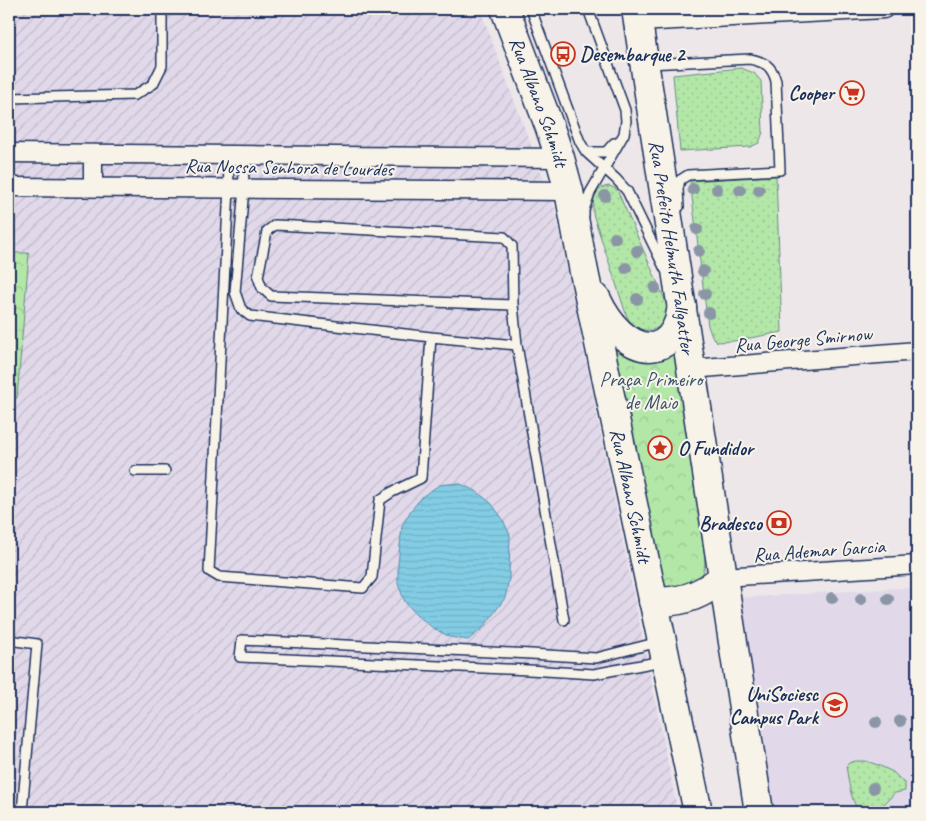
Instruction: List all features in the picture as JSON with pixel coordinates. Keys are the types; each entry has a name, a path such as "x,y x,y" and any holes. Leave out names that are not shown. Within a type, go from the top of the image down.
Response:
{"main road":[{"name":"Rua Albano Schmidt","path":"505,9 550,128 573,155 569,191 584,272 698,812"},
{"name":"Rua Prefeito Helmuth Fallgatter","path":"637,16 759,812"},
{"path":"584,272 604,314 620,333 638,345 648,348 658,347 671,337 679,320 682,306"},
{"path":"653,601 669,602 692,597 714,586 723,577"}],"street":[{"path":"637,16 884,9"},
{"name":"Rua Nossa Senhora de Lourdes","path":"9,153 235,156 573,155"},
{"path":"93,155 93,187"},
{"name":"Rua Nossa Senhora de Lourdes","path":"9,187 569,191"},
{"name":"Rua George Smirnow","path":"691,369 917,351"},
{"name":"Rua Ademar Garcia","path":"723,577 917,565"}],"lane":[{"path":"9,98 135,95 153,84 162,66 162,9"},
{"path":"531,9 580,142 573,155"},
{"path":"584,272 582,229 584,210 590,193 624,134 626,121 625,110 588,9"},
{"path":"645,64 750,59 763,62 770,67 776,81 780,170 688,175 680,180 678,189 679,210 673,251"},
{"path":"573,155 606,152 624,134"},
{"path":"573,155 604,169 627,191 682,306"},
{"path":"235,156 235,292 241,309 250,316 517,345"},
{"path":"235,156 236,188 209,571 219,577 363,588 372,577 380,500 421,478 431,337"},
{"path":"514,305 271,296 262,288 258,277 267,231 274,225 504,237 512,246 517,345 564,620"},
{"path":"135,471 165,471"},
{"path":"9,640 37,644 22,812"},
{"path":"242,640 596,658 664,651 594,674 240,657 242,640"}],"shaded area":[{"path":"9,9 480,9 555,209 678,812 9,812"},
{"name":"UniSociesc Campus Park","path":"917,587 917,812 770,812 737,598"}],"green space":[{"path":"741,68 754,73 761,81 763,132 759,143 750,147 680,151 673,75"},
{"path":"776,176 782,332 734,341 717,342 713,338 708,326 690,181"},
{"path":"609,186 615,188 618,192 666,302 668,314 666,320 653,330 637,327 627,317 593,214 594,200 597,192"},
{"path":"9,253 29,253 17,398 9,397"},
{"name":"Praça Primeiro de Maio","path":"609,337 676,342 705,557 702,575 699,581 692,585 671,588 663,586"},
{"path":"855,761 866,761 893,772 905,784 905,791 895,793 883,805 880,812 859,812 852,796 846,766"}],"water":[{"path":"458,483 476,491 491,503 502,518 510,535 509,579 505,598 483,628 468,640 450,637 433,628 418,616 405,602 398,584 402,526 411,510 423,496 439,485"}],"place":[{"name":"Desembarque 2","path":"563,54"},
{"name":"Cooper","path":"852,93"},
{"name":"O Fundidor","path":"660,448"},
{"name":"Bradesco","path":"779,523"},
{"name":"UniSociesc Campus Park","path":"835,705"}]}
